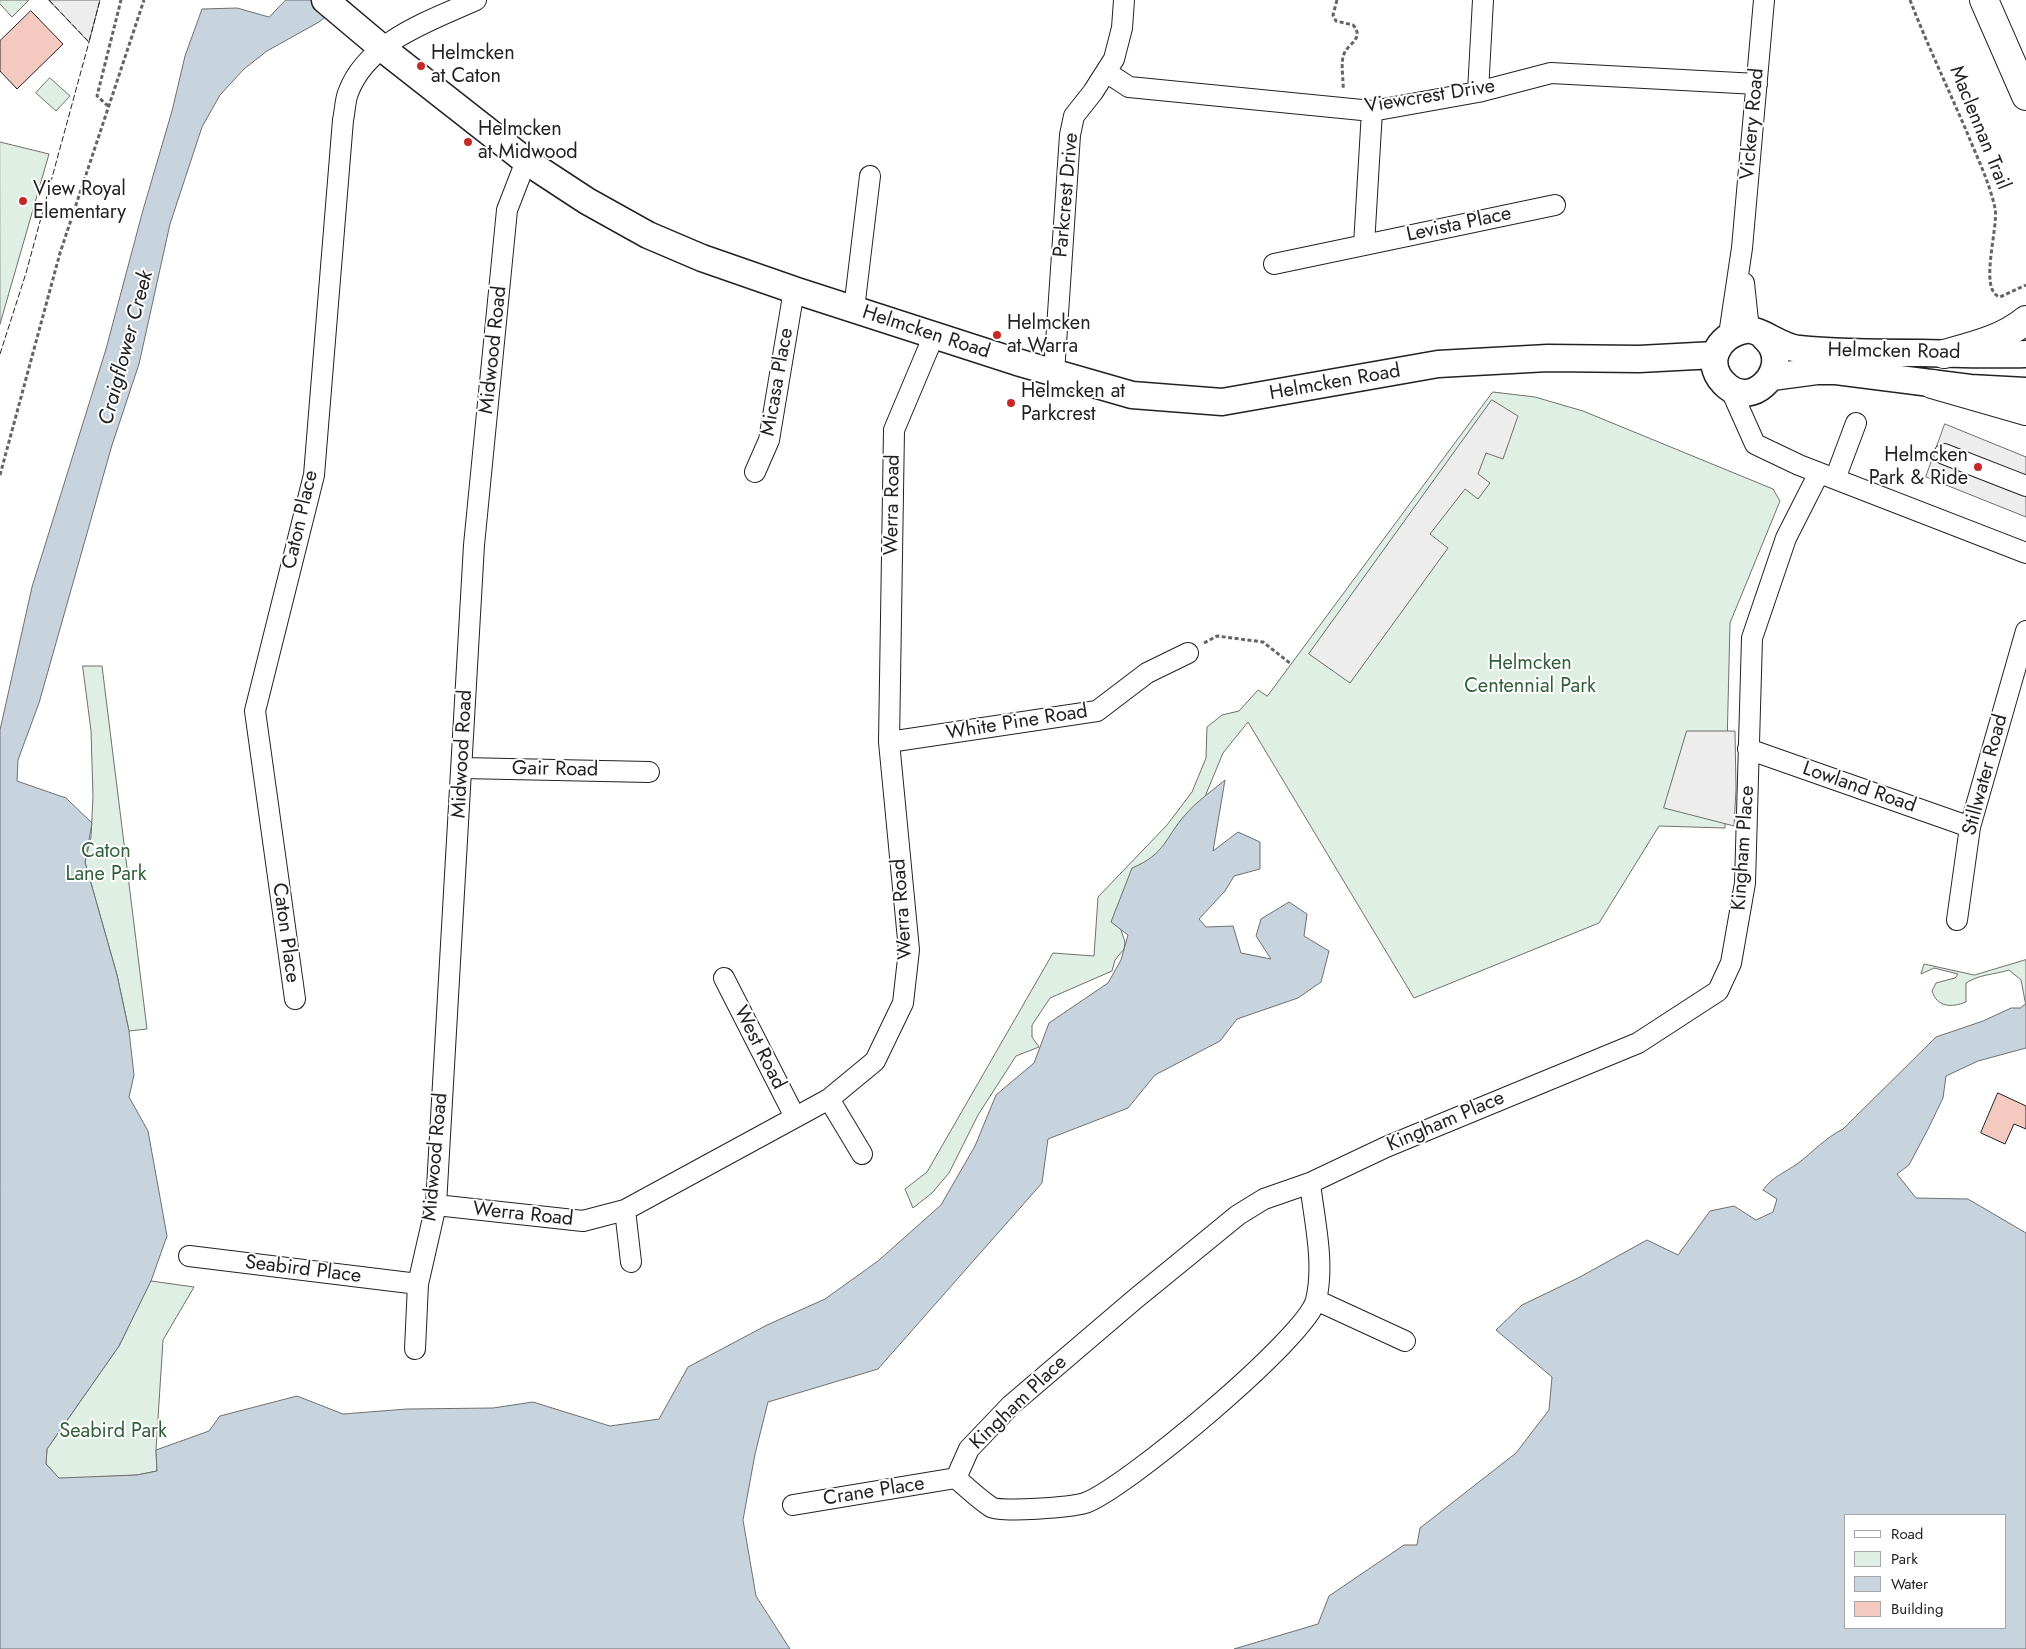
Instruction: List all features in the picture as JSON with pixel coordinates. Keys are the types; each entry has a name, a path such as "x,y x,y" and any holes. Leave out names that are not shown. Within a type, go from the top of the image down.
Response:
{"highway":[{"path":"1984,0 2026,96"},
{"path":"1944,354 1983,342 2015,329 2026,320"},
{"path":"1932,384 2026,411"}],"main road":[{"name":"Helmcken Road","path":"334,8 526,161 587,201 648,235 702,258 794,290 1054,373 1132,395 1222,402 1438,364 1548,358 1735,358 1784,346 1798,349 1944,354 2026,354"},
{"path":"1773,348 1776,362 1772,377 1761,388 1735,358 1773,348"},
{"name":"Helmcken Road","path":"1772,377 1809,372 1836,371 1932,384 2026,391"}],"street":[{"name":"Caton Place","path":"294,999 254,711 314,475 343,120 348,93 364,66 382,48 399,36 476,0"},
{"name":"Parkcrest Drive","path":"1054,373 1070,134 1074,116 1114,58 1122,28 1124,0"},
{"path":"1478,92 1483,0"},
{"name":"Vickery Road","path":"1764,0 1742,248 1735,358 1755,444 1826,476"},
{"name":"Viewcrest Drive","path":"1106,72 1129,87 1372,111 1478,92 1551,73 1758,84"},
{"path":"1364,246 1372,111"},
{"name":"Midwood Road","path":"415,1349 418,1284 436,1206 474,545 507,210 526,161"},
{"path":"854,309 870,176"},
{"name":"Levista Place","path":"1274,264 1555,205"},
{"name":"Micasa Place","path":"754,472 768,440 794,290"},
{"name":"Werra Road","path":"436,1206 583,1221 625,1210 829,1099 875,1061 903,1003 909,950 889,742 894,430 934,335"},
{"name":"Kingham Place","path":"956,1478 969,1449 1011,1405 1222,1226 1264,1199 1310,1183 1386,1148 1638,1043 1718,990 1732,963 1745,883 1752,638 1786,538 1826,476 1856,423"},
{"path":"1944,454 2026,486"},
{"path":"1826,476 2026,553"},
{"name":"Stillwater Road","path":"1957,920 1970,827 2026,631"},
{"name":"White Pine Road","path":"889,742 1097,711 1147,673 1188,653"},
{"name":"Lowland Road","path":"1748,749 1970,827"},
{"name":"Gair Road","path":"462,768 649,772"},
{"name":"West Road","path":"724,978 795,1117"},
{"path":"829,1099 862,1154"},
{"path":"956,1478 993,1508 1058,1508 1085,1503 1107,1492 1179,1439 1257,1369 1306,1320 1316,1300 1318,1264 1310,1183"},
{"path":"625,1210 630,1262"},
{"name":"Seabird Place","path":"189,1256 418,1284"},
{"path":"1316,1300 1405,1342"},
{"name":"Crane Place","path":"793,1505 956,1478"}],"path":[{"path":"108,106 96,96 121,0"},
{"path":"0,475 60,253 144,0"},
{"path":"1337,0 1332,15 1336,21 1353,25 1358,36 1355,43 1347,49 1343,56 1342,108"},
{"name":"Maclennan Trail","path":"1910,0 1975,151 1993,201 1997,218 1990,258 1990,287 1993,293 2000,297 2026,285"},
{"path":"1188,653 1217,636 1263,642 1291,664"}],"green space":[{"path":"0,0 29,0 12,17 0,4"},
{"path":"50,78 70,96 56,111 36,93"},
{"path":"0,142 49,154 0,324"},
{"name":"Helmcken Centennial Park","path":"1493,392 1535,397 1583,411 1773,489 1780,501 1730,623 1725,828 1659,826 1599,923 1414,998 1248,722 1223,753 1204,799 1120,927 1125,942 1124,949 1115,960 1112,971 1050,998 1032,1025 1032,1037 1039,1047 1016,1056 978,1115 949,1173 932,1193 913,1208 905,1189 927,1172 1053,953 1094,956 1098,897 1167,825 1192,792 1206,758 1207,727 1222,715 1239,711 1258,690 1267,696"},
{"name":"Caton Lane Park","path":"83,666 102,666 147,1029 129,1031 117,975 85,862 91,837 93,796 91,731"},
{"path":"2026,960 2026,1006 2021,980 2009,970 1982,976 1966,983 1966,1002 1955,1005 1941,1003 1932,991 1936,983 1955,978 1958,974 1934,968 1921,974 1924,964 1974,975"},
{"name":"Seabird Park","path":"151,1281 194,1287 163,1340 156,1450 157,1471 137,1475 59,1479 46,1464 47,1449 119,1346"}],"shaded area":[{"path":"49,0 100,0 89,42"},
{"path":"1492,400 1518,416 1503,459 1486,453 1478,474 1490,483 1478,499 1465,489 1430,534 1448,548 1350,683 1309,654"},
{"name":"Helmcken Park & Ride","path":"1945,424 2026,457 2026,517 1926,477"},
{"path":"1687,731 1735,731 1736,789 1734,826 1664,808"}],"water":[{"name":"Craigflower Creek","path":"286,0 346,0 319,22 267,51 244,69 220,95 202,127 170,224 139,364 112,445 39,703 18,760 17,781 66,798 92,823 85,862 117,975 129,1031 134,1075 129,1097 148,1131 167,1236 151,1281 119,1346 47,1449 46,1464 59,1478 137,1475 157,1471 156,1450 209,1431 220,1416 297,1396 343,1414 407,1409 493,1408 533,1402 610,1426 659,1419 688,1367 767,1325 825,1299 878,1261 941,1205 975,1146 996,1095 1034,1063 1049,1023 1108,983 1121,960 1128,935 1111,922 1132,868 1152,857 1190,809 1225,780 1213,851 1238,832 1260,842 1260,869 1234,876 1225,891 1199,919 1206,927 1233,926 1241,953 1271,959 1256,936 1261,919 1289,902 1307,914 1304,936 1329,951 1321,982 1298,998 1237,1019 1220,1041 1155,1075 1128,1108 1048,1139 1042,1183 878,1369 768,1402 755,1454 743,1520 756,1596 790,1649 0,1649 0,730 32,587 106,349 172,111 185,56 202,9 237,8 269,17"},
{"path":"2026,1004 2026,1048 1978,1061 1946,1076 1943,1098 1928,1129 1909,1165 1897,1174 1916,1198 1968,1199 2026,1233 2026,1649 1234,1649 1318,1624 1329,1596 1404,1545 1417,1545 1420,1528 1516,1453 1549,1410 1552,1377 1496,1330 1522,1305 1578,1278 1647,1240 1678,1255 1710,1211 1734,1206 1756,1220 1773,1212 1777,1199 1763,1190 1774,1178 1797,1164 1830,1137 1843,1129 1936,1037 1983,1021 2011,1008 2020,1008"}],"building":[{"path":"31,11 63,44 17,89 0,71 0,41"},
{"path":"1998,1093 2026,1106 2026,1129 2014,1124 2005,1144 1981,1133"}],"fence":[{"path":"49,0 89,42 100,0"},
{"path":"0,354 26,273 89,42"}],"place":[{"name":"Helmcken at Caton","path":"421,66"},
{"name":"Helmcken at Midwood","path":"468,142"},
{"name":"View Royal Elementary","path":"23,201"},
{"name":"Helmcken at Warra","path":"997,335"},
{"name":"Helmcken at Parkcrest","path":"1011,403"},
{"name":"Helmcken Park & Ride","path":"1978,467"}]}
